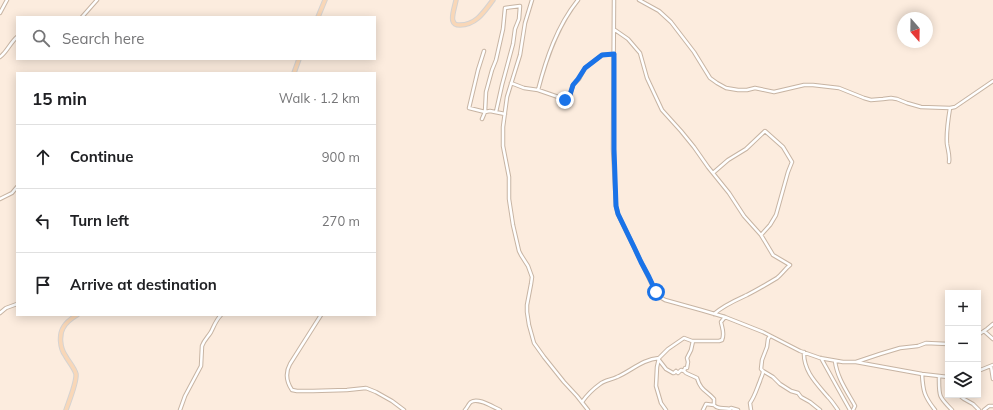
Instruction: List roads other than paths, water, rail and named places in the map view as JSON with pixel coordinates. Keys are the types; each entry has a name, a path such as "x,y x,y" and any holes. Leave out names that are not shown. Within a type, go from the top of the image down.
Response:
{"main road":[{"path":"318,16 325,0"},
{"path":"456,0 452,20 454,24 459,25 469,24 476,21 494,0"},
{"path":"294,72 300,60"},
{"path":"66,410 76,374 74,368 63,353 61,335 66,324 76,316"}],"street":[{"path":"83,16 97,0"},
{"path":"532,0 525,23 520,55 511,83 503,127 503,140 509,177 511,216 519,251 528,266 532,277 527,305 527,316 534,343 588,410"},
{"path":"538,90 553,42 569,12 578,0"},
{"path":"614,0 614,186 616,206 618,214 641,262 660,297 665,300 725,317 820,358 835,361 856,362 945,377"},
{"path":"639,0 659,11 671,22 694,52 710,78 726,88 738,90 755,88 774,92 804,85 813,85 839,88 871,100 892,98 921,107 950,108 955,107 993,81"},
{"path":"0,13 5,1"},
{"path":"482,119 485,112 486,92 496,60 503,29 505,8 520,6 519,19 515,29 513,44 496,112"},
{"path":"614,30 628,39 640,53 647,78 662,110 694,147 744,216 761,235 773,255 790,266 781,275 719,309 714,314"},
{"path":"0,56 4,54 16,38"},
{"path":"484,51 468,108 485,112 505,114"},
{"path":"511,83 567,100 573,85 585,68 602,55 614,54"},
{"path":"949,162 950,156 947,143 947,128 950,108"},
{"path":"713,173 728,160 746,149 765,131 783,147 792,160 792,163 776,215 761,235"},
{"path":"0,199 12,193 16,189"},
{"path":"0,314 6,308 16,304"},
{"path":"180,410 185,396 201,366 202,346 220,316"},
{"path":"320,316 287,369 287,381 292,390 313,391 366,388 397,404 404,410"},
{"path":"582,402 603,382 616,378 641,363 659,359 682,338 693,341 722,340 723,329 721,322 725,317"},
{"path":"981,333 993,324"},
{"path":"984,331 993,339"},
{"path":"751,410 750,403 755,396 763,375 761,367 762,360 770,336"},
{"path":"659,359 666,369 673,373 676,371 678,373 681,370 684,371 688,366 687,358 693,341"},
{"path":"856,362 900,348 918,346 926,343 945,344"},
{"path":"804,352 807,369 811,376 838,410"},
{"path":"820,358 850,410"},
{"path":"659,359 656,386 661,403 666,410"},
{"path":"835,361 838,374 855,406 854,410"},
{"path":"981,369 992,366 993,379"},
{"path":"684,371 697,378 700,386 714,399 714,405"},
{"path":"763,371 791,391 798,393 820,410"},
{"path":"922,374 925,396 935,410"},
{"path":"939,376 940,394 945,403 952,410"},
{"path":"962,398 973,404 979,410"},
{"path":"466,410 472,401 476,401 489,404 500,410"},
{"path":"703,410 706,404 714,405 716,408 731,408 738,410"},
{"path":"984,410 989,406 993,406"}]}
